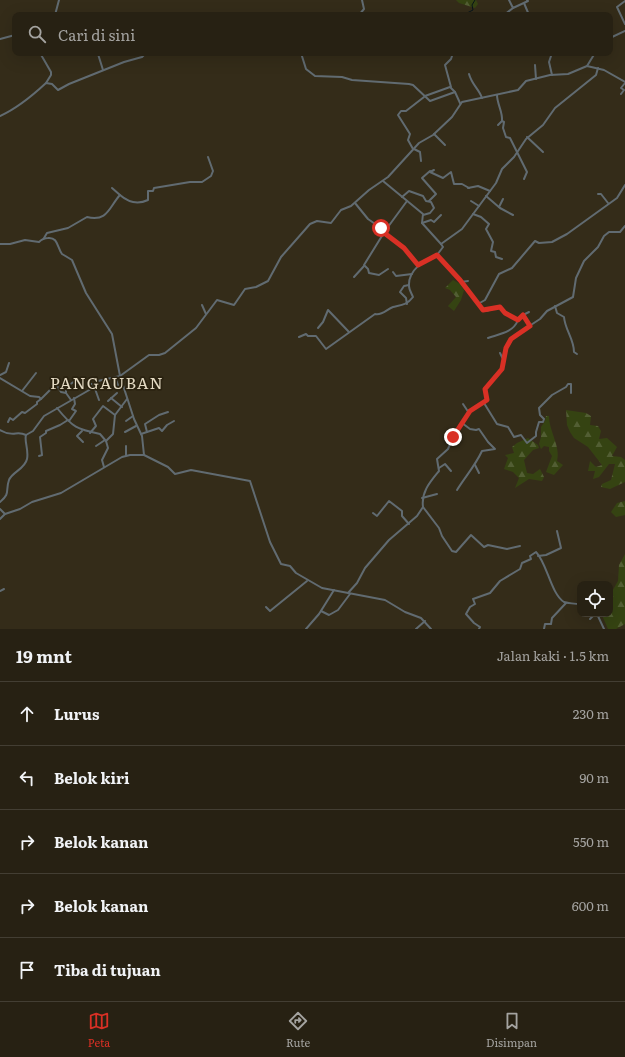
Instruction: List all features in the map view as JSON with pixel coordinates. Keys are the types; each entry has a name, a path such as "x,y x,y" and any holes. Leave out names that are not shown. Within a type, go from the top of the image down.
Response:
{"street":[{"path":"56,12 59,0"},
{"path":"362,0 364,9 362,12"},
{"path":"509,0 513,8"},
{"path":"508,12 529,0"},
{"path":"625,1 617,7 625,24"},
{"path":"524,3 528,12"},
{"path":"613,37 625,31"},
{"path":"0,39 12,36"},
{"path":"0,116 14,109 35,94 46,83 51,75 51,72 42,56"},
{"path":"99,56 104,70"},
{"path":"46,83 52,84 58,90 69,84 129,60 143,56"},
{"path":"302,56 306,69 315,76 342,77 352,80 409,84 431,101 455,92"},
{"path":"452,56 445,65 451,87 460,103"},
{"path":"551,56 549,62 552,75"},
{"path":"587,66 593,56"},
{"path":"535,65 536,79"},
{"path":"26,436 33,431 44,416 95,385 98,381 120,376 149,355 159,355 165,353 196,328 217,300 234,305 245,290 264,284 271,278 281,257 307,226 317,221 331,222 341,210 355,203 383,181 407,158 413,149 434,134 452,117 460,103 520,89 524,82 552,75 568,74 587,66 606,70 625,83 622,88 624,90 621,94"},
{"path":"441,244 462,229 500,176 502,169 527,137 543,125 555,108 596,75 598,68"},
{"path":"469,74 471,82 479,90 482,98"},
{"path":"421,161 420,152 413,149 408,140 410,134 398,115 401,111 406,111 424,96 451,87"},
{"path":"497,95 497,102 502,116 502,121 504,122 503,128 506,137 510,138 527,172 524,179"},
{"path":"498,125 502,121"},
{"path":"434,134 445,145"},
{"path":"527,137 543,152"},
{"path":"112,188 128,201 142,203 148,200 148,191 153,191 154,188 190,182 202,182 210,177 214,171 208,157"},
{"path":"429,201 436,194 422,178 434,170 430,172 443,178 452,172 454,184 462,184 468,189 478,186 490,191"},
{"path":"383,181 423,215"},
{"path":"478,304 485,300 499,274 512,268 535,241 542,243 556,241 597,213 621,194 621,189 625,185"},
{"path":"402,197 410,191 423,196 426,201 429,201 434,208 430,213 423,215"},
{"path":"598,194 601,194 608,203"},
{"path":"0,244 10,244 26,240 39,242 47,233 68,228 87,217 93,219 103,216 113,207 113,201 120,195"},
{"path":"486,196 499,207 514,215"},
{"path":"499,207 503,199"},
{"path":"354,276 364,266 385,231 407,201"},
{"path":"471,201 479,206"},
{"path":"355,203 368,219 385,231 404,248 418,265"},
{"path":"473,214 481,217 489,225 486,229 493,242 491,250 496,257 502,259"},
{"path":"407,304 406,298 400,292 404,286 408,285 412,274 418,265 437,255 443,247 422,223 423,215"},
{"path":"422,223 431,220 434,222 441,215"},
{"path":"520,546 507,549 488,545 484,547 472,535 456,552 452,551 442,536 440,529 423,507 422,498 427,485 439,471 437,459 448,449 453,437 472,409 484,403 487,398 485,388 498,375 505,362 506,348 511,339 555,306 573,297 575,279 584,261 598,248 602,237 609,232 620,232 625,226"},
{"path":"44,238 56,240 62,254 72,260 86,293 112,334 120,376 136,426 141,434 144,455"},
{"path":"437,255 485,311 500,308 505,313 518,320"},
{"path":"364,266 368,269 369,273 379,275 388,269"},
{"path":"393,272 396,276 412,274"},
{"path":"461,282 468,281"},
{"path":"299,337 306,334 308,336 316,336 326,349 375,314 379,315 393,307 407,304 413,296 408,285"},
{"path":"202,305 206,314"},
{"path":"555,306 557,313 564,317 570,337 574,342 574,352 577,354"},
{"path":"318,328 323,322 328,310 349,332"},
{"path":"488,338 508,331 515,326 523,315 529,312"},
{"path":"523,315 530,326"},
{"path":"500,353 505,362"},
{"path":"9,363 6,372 0,376 22,391 41,399"},
{"path":"22,391 36,373"},
{"path":"115,377 118,385"},
{"path":"66,393 66,387 78,379"},
{"path":"90,384 95,385"},
{"path":"484,403 497,424 508,427 514,437 521,435 527,443 536,436 539,422 543,422 544,419 540,415 539,408 552,395 567,387 568,384 571,384 572,393"},
{"path":"95,385 99,400"},
{"path":"8,422 10,418 13,420 22,412 25,412 37,404 37,402 50,390 57,386 61,392 66,393 73,399 75,404 72,409 76,411 68,420 46,431 46,433 40,437 42,455 39,456"},
{"path":"108,400 117,393"},
{"path":"111,398 122,407"},
{"path":"96,446 113,434 115,416 127,399"},
{"path":"463,404 469,413"},
{"path":"90,433 96,426 93,419 103,406 115,416"},
{"path":"57,408 68,420 82,430 100,434 105,440 108,448 102,460 104,467"},
{"path":"147,432 145,424 159,415 168,412"},
{"path":"126,421 133,416"},
{"path":"141,434 159,428 162,431 167,425 174,421"},
{"path":"457,490 482,451 495,449 479,429 470,429 462,423"},
{"path":"125,432 136,426"},
{"path":"0,430 10,435 20,433 26,436"},
{"path":"82,430 77,436 82,442"},
{"path":"0,502 7,495 10,479 27,461 29,450 25,439 26,436"},
{"path":"126,446 126,455"},
{"path":"0,519 5,514 20,509 32,502 61,493 126,455 144,455 164,465 174,474 186,470 198,470 250,481 270,542 283,565 290,566 294,572 322,588 386,600 425,621 432,629"},
{"path":"439,468 445,464 451,471"},
{"path":"474,465 479,472"},
{"path":"422,498 437,494"},
{"path":"373,513 376,516 389,501 402,511 402,516 409,524"},
{"path":"321,611 329,615 335,613 357,583 365,568 392,537 417,516 423,507"},
{"path":"0,509 5,514"},
{"path":"538,556 546,555 561,548 557,531"},
{"path":"479,629 480,627 466,614 470,607 475,604 473,599 490,593 500,581 520,569 522,563 531,559 531,554 536,552 553,588 566,603 577,604"},
{"path":"266,607 270,610 308,581"},
{"path":"0,591 4,589"},
{"path":"306,629 321,611 334,590"},
{"path":"544,629 545,624 551,624 552,618 566,603"},
{"path":"598,617 604,629"},
{"path":"416,629 425,621"}],"green space":[{"path":"456,0 476,0 478,4 475,8 459,3"},
{"path":"453,280 460,284 464,290 461,300 454,311 448,306 456,297 450,290 445,288"},
{"path":"566,410 586,413 591,416 590,425 598,426 601,431 599,439 607,438 617,447 612,456 621,457 625,460 625,482 610,489 601,487 602,484 611,480 615,464 609,464 599,477 593,479 595,471 588,471 590,461 596,467 602,465 588,447 574,438 570,432 567,425"},
{"path":"546,416 549,416 557,450 557,461 563,465 554,475 546,472 552,456 549,451 549,447 544,446 541,449 539,444 541,427"},
{"path":"528,438 538,445 539,448 533,450 524,460 527,473 533,474 540,469 544,477 542,481 529,479 515,488 519,478 513,472 504,469 508,458 505,455 514,453 512,447"},
{"path":"625,501 625,515 616,517 611,512 617,503"},
{"path":"625,554 625,624 616,629 608,629 603,617 613,617 613,590 618,581 619,565"}],"waterway":[{"path":"469,12 473,10 472,5 475,0"}],"district":[{"name":"PANGAUBAN","path":"107,383"}],"route":[{"path":"381,228 387,235 403,247 418,265 437,255 460,280 483,310 486,311 500,307 505,313 516,320 519,320 523,315 530,326 522,330 511,339 506,348 505,362 502,369 485,388 487,398 486,402 470,411 453,437"}]}
